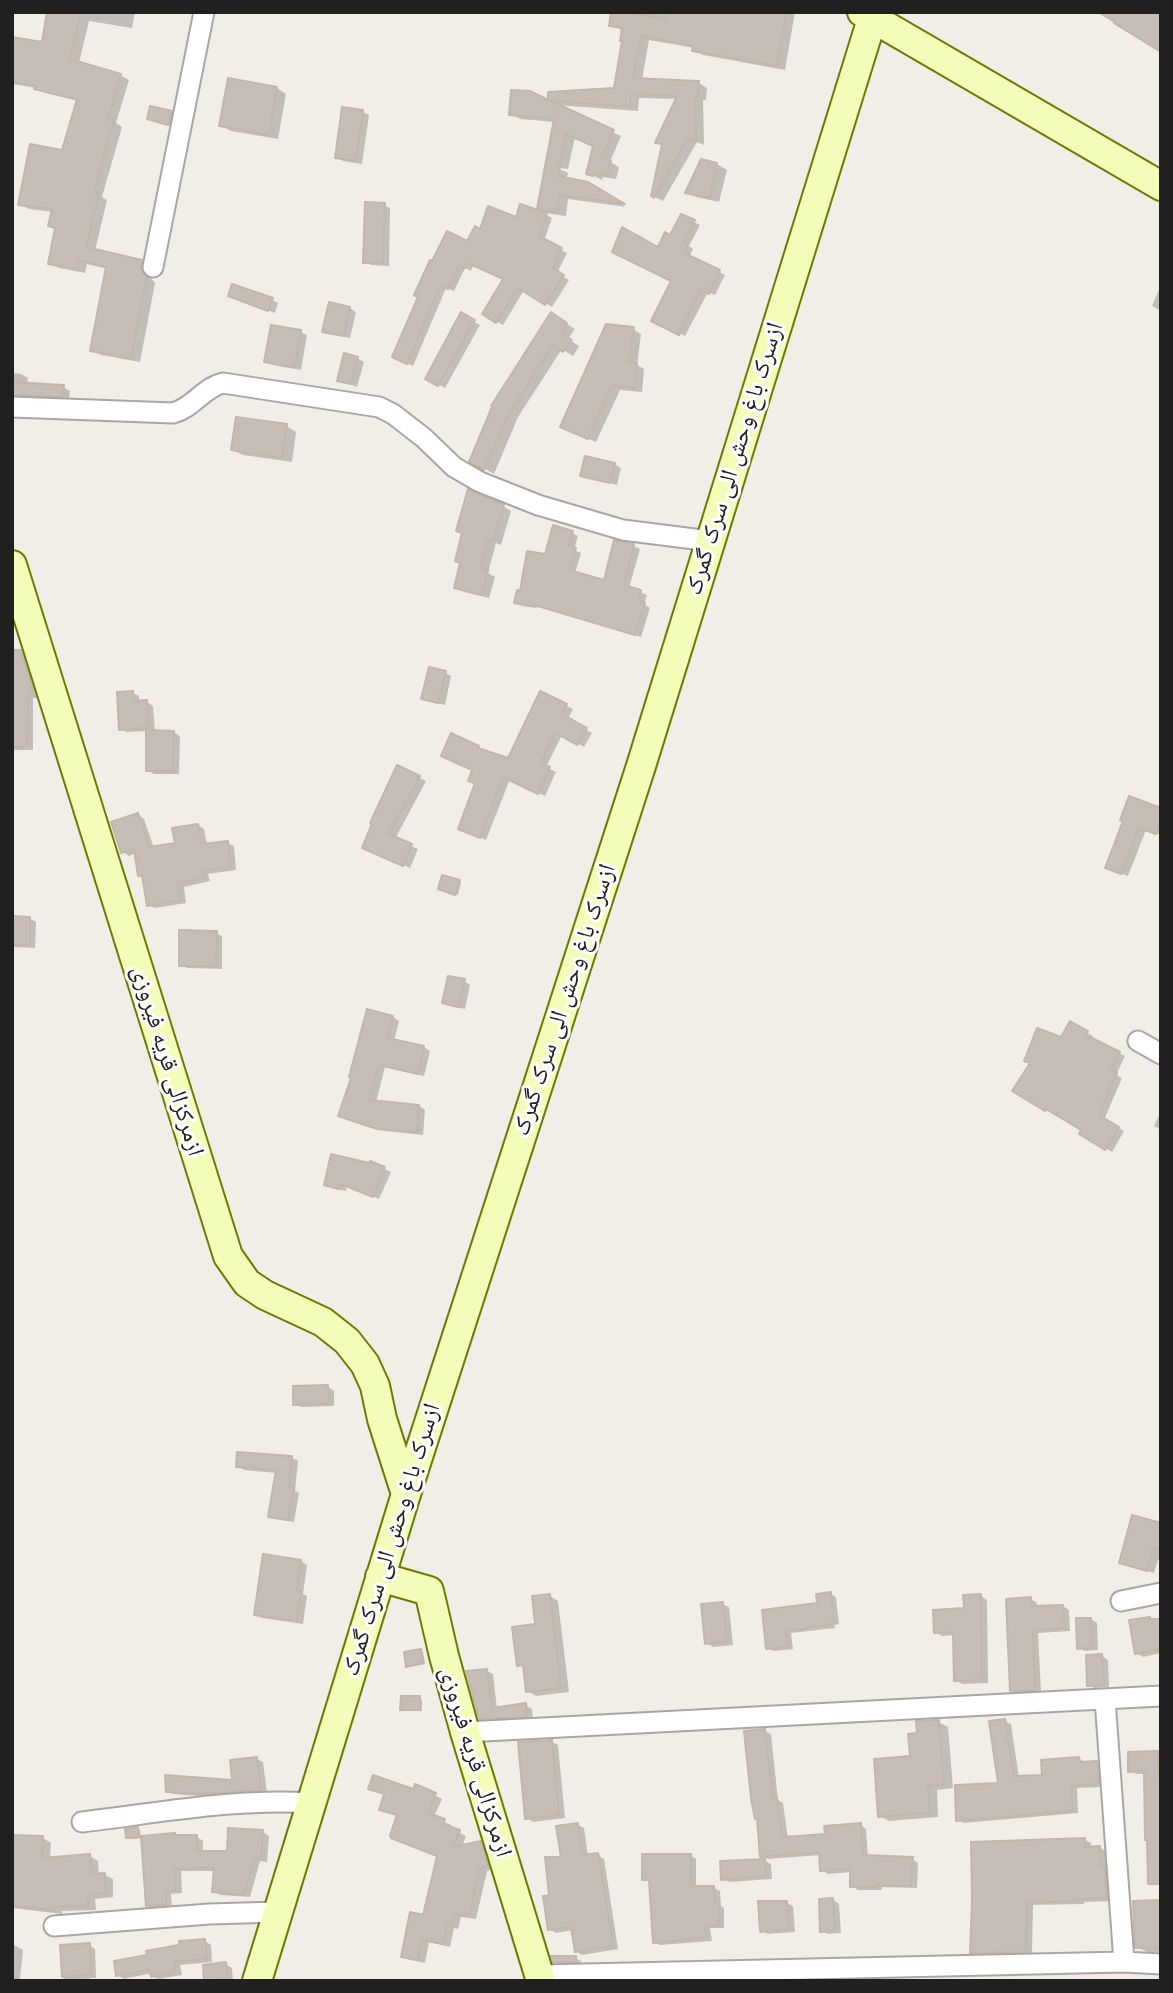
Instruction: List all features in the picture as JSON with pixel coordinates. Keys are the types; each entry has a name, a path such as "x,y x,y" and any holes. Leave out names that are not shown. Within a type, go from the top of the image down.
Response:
{"main road":[{"path":"867,15 1161,186"},
{"name":"ازسرک باغ وحش الی سرک گمرک","path":"257,1981 406,1494 710,541 867,15"},
{"name":"ازمرکزالی قریه فیروزی","path":"12,565 228,1256 247,1283 265,1295 323,1322 347,1341 365,1364 375,1386 382,1419 406,1494"},
{"name":"ازمرکزالی قریه فیروزی","path":"380,1577 429,1591 465,1732 540,1978"}],"street":[{"path":"153,267 204,12"},
{"path":"12,407 173,413 188,408 213,386 223,383 379,407 414,430 454,467 480,482 526,501 623,530 710,541"},
{"path":"1138,1041 1161,1054"},
{"path":"1122,1601 1161,1593"},
{"path":"465,1732 1161,1696"},
{"path":"1105,1699 1124,1962"},
{"path":"82,1822 211,1806 277,1801 311,1803"},
{"path":"54,1926 209,1914 278,1912"},
{"path":"540,1978 1124,1962 1161,1965"}],"building":[{"path":"47,12 81,12 70,59 121,74 108,118 114,120 94,192 99,193 86,247 142,260 141,270 147,277 131,358 90,351 106,267 78,260 77,269 48,264 55,228 48,226 52,209 18,205 30,144 62,150 77,99 12,82 12,37 42,42"},
{"path":"611,12 666,19 668,12 786,12 777,66 692,51 693,46 641,36 633,78 699,81 698,97 695,96 696,142 688,138 654,198 651,196 662,144 655,143 677,96 631,94 630,107 551,101 614,130 601,158 611,161 607,176 586,174 593,146 566,134 560,165 557,165 560,166 558,176 588,182 625,204 560,195 557,213 537,209 554,119 509,115 511,90 530,91 548,100 548,92 614,88 622,28 609,26"},
{"path":"1098,12 1161,12 1161,52 1114,23"},
{"path":"228,78 277,87 269,135 219,126"},
{"path":"150,106 172,111 168,125 147,119"},
{"path":"342,107 363,110 356,161 335,158"},
{"path":"701,159 717,163 710,198 685,193"},
{"path":"365,202 385,203 383,263 363,263"},
{"path":"520,204 547,213 539,236 562,248 553,268 564,275 545,305 518,288 496,323 482,314 503,279 468,263 464,269 458,266 448,289 440,286 407,364 392,357 418,297 414,295 447,231 467,241 475,226 480,229 488,206 516,217"},
{"path":"681,214 695,220 684,242 688,244 684,253 720,270 709,294 701,290 679,335 651,321 671,281 612,252 622,227 658,247 665,232 670,235"},
{"path":"232,284 273,298 268,311 228,296"},
{"path":"329,302 350,307 344,336 322,332"},
{"path":"461,312 475,320 438,386 425,379"},
{"path":"551,312 567,323 561,333 572,340 563,352 553,345 510,412 484,470 469,462 491,406"},
{"path":"606,324 634,327 629,362 637,363 635,388 611,386 588,439 560,427"},
{"path":"271,325 301,330 295,367 264,362"},
{"path":"344,353 358,357 351,384 337,381"},
{"path":"12,382 64,385 63,397 12,395"},
{"path":"236,417 287,424 282,458 231,450"},
{"path":"585,456 615,463 610,483 580,476"},
{"path":"468,489 504,505 493,542 488,540 480,569 488,570 482,595 454,588 460,563 455,561 462,533 456,531"},
{"path":"553,525 573,531 569,546 576,548 569,570 604,580 614,540 634,544 624,585 641,590 639,601 645,603 635,635 531,604 514,603 517,590 520,591 527,551 545,554"},
{"path":"12,650 21,650 32,686 33,695 28,696 27,747 12,747"},
{"path":"429,667 446,671 438,703 421,699"},
{"path":"133,691 134,701 147,700 149,728 119,730 117,692"},
{"path":"540,691 567,704 562,714 587,728 577,745 556,733 540,763 550,767 538,794 503,777 480,838 458,829 475,783 468,781 472,770 441,756 451,733 479,746 478,748 508,758"},
{"path":"146,730 174,731 173,771 146,771"},
{"path":"397,765 420,776 389,834 412,844 403,866 362,848 370,823"},
{"path":"1129,796 1161,808 1161,822 1156,834 1139,828 1121,874 1105,868 1123,821 1120,820"},
{"path":"138,813 149,847 175,843 172,828 198,824 202,844 228,841 231,867 203,871 204,878 178,884 181,900 147,906 142,875 138,876 134,849 121,853 111,822"},
{"path":"442,875 460,880 455,895 438,889"},
{"path":"12,916 30,917 30,945 12,945"},
{"path":"179,930 217,931 216,966 179,966"},
{"path":"448,976 465,979 458,1007 442,1003"},
{"path":"367,1009 393,1016 388,1038 424,1046 418,1074 379,1065 370,1100 419,1105 417,1132 377,1129 338,1116 351,1078 349,1077"},
{"path":"1070,1021 1088,1031 1086,1035 1120,1052 1111,1070 1117,1073 1099,1115 1119,1127 1105,1150 1079,1134 1081,1130 1012,1091 1030,1063 1024,1061 1037,1028 1061,1037"},
{"path":"331,1154 369,1163 370,1161 385,1167 373,1197 341,1184 339,1189 324,1185"},
{"path":"328,1385 329,1404 293,1405 293,1386"},
{"path":"237,1452 292,1456 289,1487 294,1488 288,1520 268,1517 276,1470 236,1467"},
{"path":"1132,1515 1161,1523 1161,1550 1153,1548 1147,1571 1119,1563"},
{"path":"263,1554 301,1560 297,1621 254,1615"},
{"path":"831,1592 834,1622 830,1625 786,1631 788,1647 766,1649 762,1610 817,1603 816,1594"},
{"path":"550,1594 561,1688 526,1692 523,1665 517,1666 512,1627 535,1624 532,1596"},
{"path":"981,1594 982,1680 954,1681 953,1632 934,1633 933,1610 964,1608 963,1595"},
{"path":"1031,1597 1031,1606 1063,1605 1065,1628 1033,1630 1035,1690 1010,1691 1006,1599"},
{"path":"723,1602 727,1642 705,1644 701,1604"},
{"path":"1150,1617 1161,1619 1161,1649 1135,1654 1129,1620"},
{"path":"1076,1618 1091,1618 1093,1648 1077,1649"},
{"path":"421,1649 423,1663 406,1667 404,1652"},
{"path":"1102,1654 1104,1685 1087,1686 1086,1655"},
{"path":"487,1669 492,1708 526,1703 527,1717 479,1719 466,1671"},
{"path":"401,1696 420,1696 420,1710 400,1710"},
{"path":"1005,1719 1014,1776 1042,1775 1041,1760 1079,1757 1080,1762 1097,1761 1099,1784 1071,1786 1073,1811 956,1821 955,1785 998,1783 989,1721"},
{"path":"939,1720 944,1784 928,1785 930,1813 878,1817 874,1759 910,1756 908,1734 917,1733 916,1721"},
{"path":"765,1729 773,1798 777,1797 782,1837 825,1834 824,1826 861,1823 863,1855 913,1857 911,1886 850,1887 850,1869 820,1871 819,1852 760,1857 744,1731"},
{"path":"552,1740 559,1815 525,1819 518,1742"},
{"path":"1158,1751 1159,1777 1161,1776 1161,1884 1148,1884 1144,1771 1128,1772 1128,1752"},
{"path":"257,1757 261,1790 204,1794 166,1792 165,1775 232,1780 230,1760"},
{"path":"373,1775 413,1789 415,1784 436,1793 428,1813 445,1819 443,1824 460,1830 453,1847 481,1841 488,1866 480,1868 469,1916 454,1914 451,1926 447,1925 443,1944 422,1940 418,1960 401,1957 410,1912 423,1915 437,1856 391,1838 397,1815 379,1810 384,1794 368,1789"},
{"path":"578,1823 582,1855 598,1853 599,1856 613,1946 575,1952 571,1927 548,1930 543,1896 549,1895 545,1857 561,1857 556,1826"},
{"path":"138,1827 139,1837 126,1838 125,1829"},
{"path":"228,1828 263,1830 261,1859 254,1859 244,1895 212,1892 214,1868 175,1869 176,1891 166,1891 166,1905 146,1906 141,1836 175,1833 197,1835 197,1851 227,1851"},
{"path":"12,1835 43,1836 42,1858 90,1854 92,1874 105,1873 106,1893 88,1895 88,1906 55,1907 54,1910 12,1906"},
{"path":"1085,1838 1085,1847 1100,1846 1101,1867 1105,1867 1107,1898 1027,1903 1026,1952 970,1953 971,1842"},
{"path":"642,1854 691,1854 691,1886 714,1886 715,1903 719,1903 719,1925 705,1926 706,1938 653,1943 649,1880 642,1880"},
{"path":"765,1859 766,1876 721,1880 720,1861"},
{"path":"833,1898 835,1931 820,1932 819,1899"},
{"path":"1161,1900 1161,1947 1135,1948 1133,1901"},
{"path":"758,1901 787,1901 789,1929 760,1932"},
{"path":"205,1939 207,1959 174,1962 176,1972 151,1977 149,1970 116,1976 114,1961 147,1955 146,1951 179,1945 179,1941"},
{"path":"90,1943 91,1975 62,1977 60,1945"},
{"path":"551,1956 576,1956 576,1962 553,1962"},
{"path":"226,1962 228,1979 204,1981 203,1965"}]}
